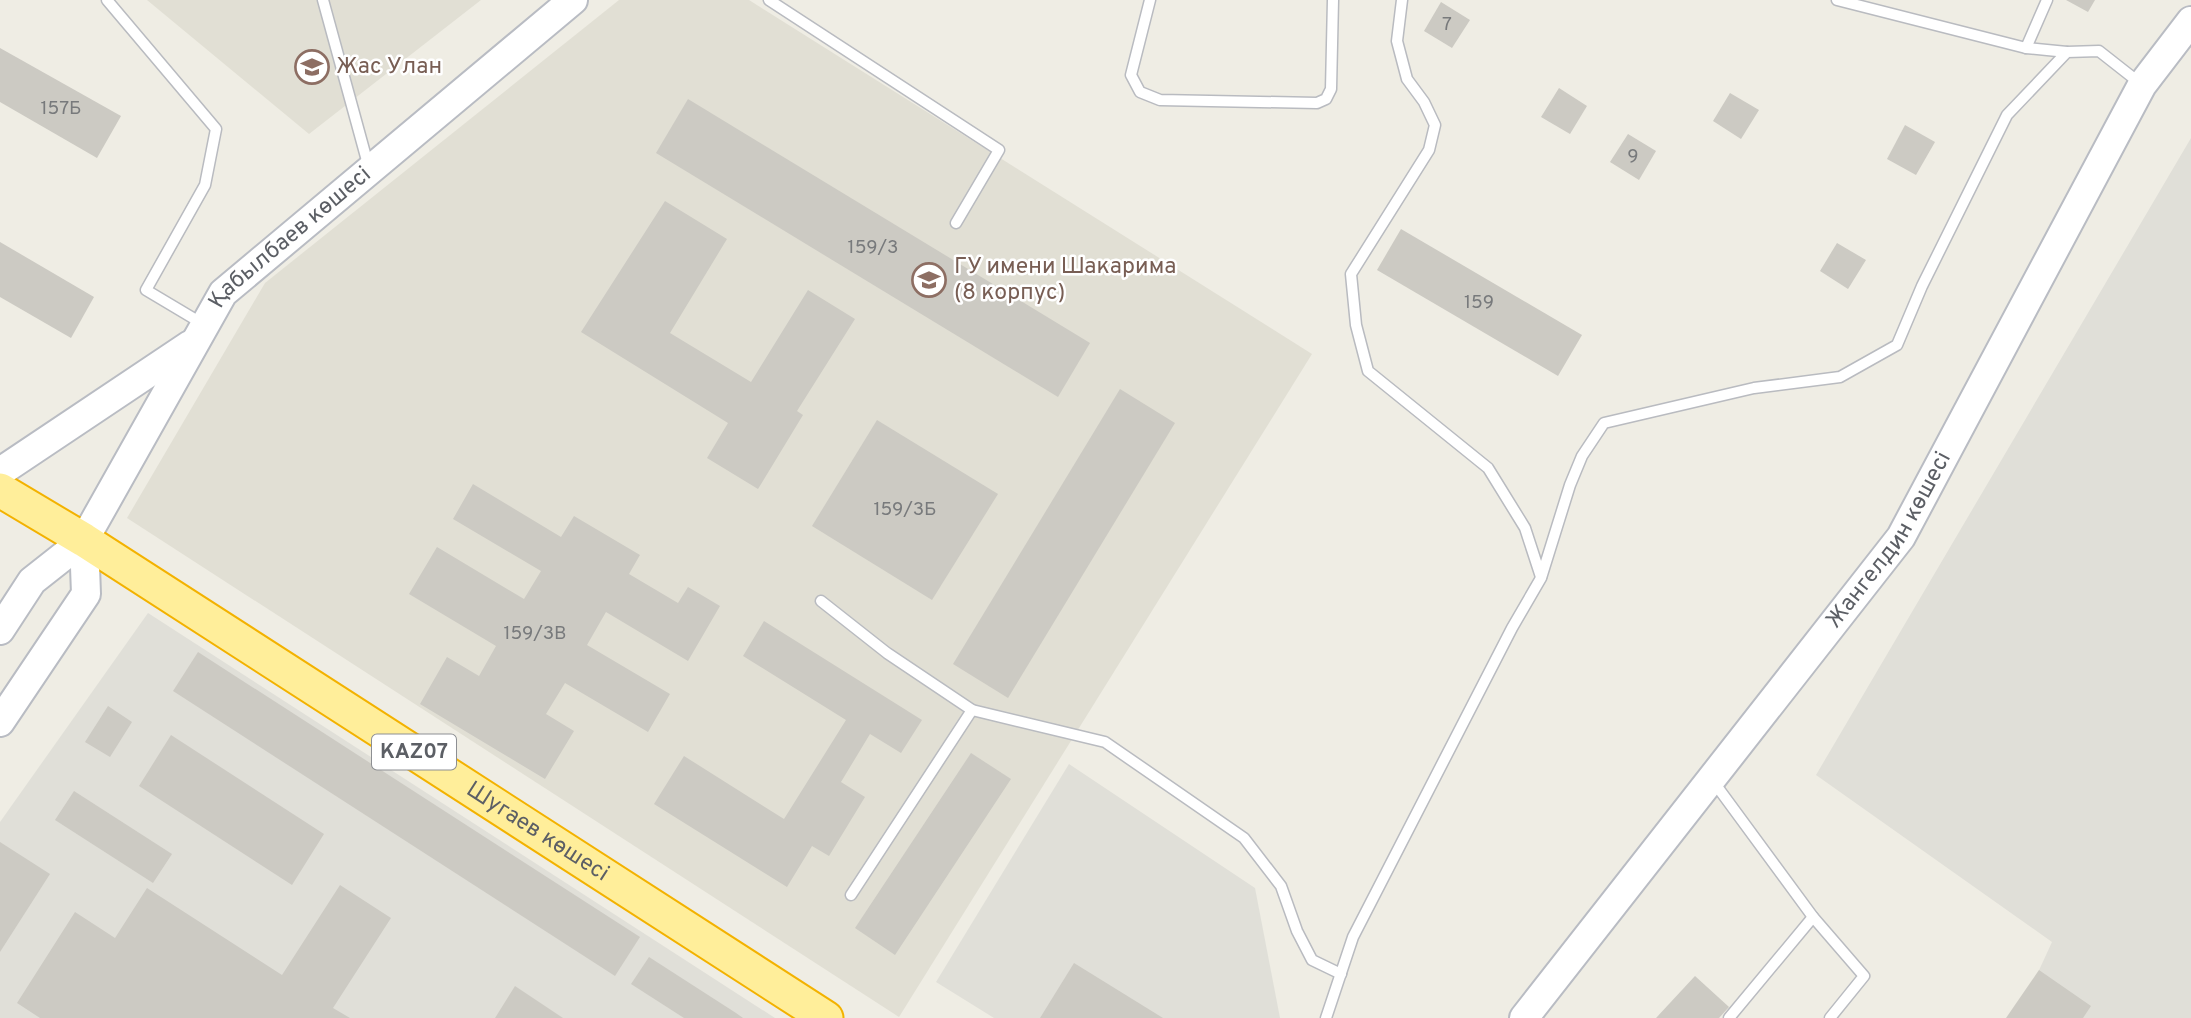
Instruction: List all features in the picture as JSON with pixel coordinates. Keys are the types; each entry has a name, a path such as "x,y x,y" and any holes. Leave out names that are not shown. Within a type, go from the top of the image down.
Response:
{"highway":[{"name":"Шугаев көшесі","path":"0,490 84,540 826,1018"}],"main road":[{"name":"Қабылбаев көшесі","path":"0,630 32,581 84,540 223,293 573,0"},
{"name":"Жангелдин көшесі","path":"1524,1018 1901,537 2142,85 2191,21"},
{"path":"0,472 200,334"},
{"path":"0,722 86,593 84,540"}],"lane":[{"path":"107,0 216,129 205,185 146,290 200,334"},
{"path":"323,0 370,170"},
{"path":"769,0 999,150 956,223"},
{"path":"1150,0 1131,75 1140,92 1160,100 1317,103 1326,99 1331,89 1333,0"},
{"path":"1402,0 1397,41 1407,79 1424,102 1434,125 1429,150 1351,274 1356,325 1368,371 1488,468 1525,528 1541,578"},
{"path":"1837,0 2026,48 2067,52 2099,51 2142,85"},
{"path":"2026,48 2047,0"},
{"path":"1326,1018 1353,937 1512,628 1541,578 1578,466 1604,423 1754,387 1840,377 1897,345 1922,286 2007,115 2067,52"},
{"path":"821,601 887,653 972,710 1105,742 1244,838 1281,886 1297,932 1312,960 1341,974"},
{"path":"850,895 972,710"},
{"path":"1712,779 1813,917 1864,976 1830,1018"},
{"path":"1729,1018 1813,917"}],"shaded area":[{"name":"Жас Улан","path":"147,0 481,0 309,134"},
{"path":"619,0 749,0 1312,354 899,1017 127,518 265,283"},
{"path":"2191,138 2191,1018 2017,1018 2052,942 1816,775"},
{"path":"148,613 775,1018 0,1018 0,822"},
{"path":"1069,764 1255,888 1280,1018 994,1018 936,982"}],"building":[{"path":"2066,0 2095,0 2088,12"},
{"path":"1441,2 1470,20 1452,48 1424,31"},
{"path":"0,48 121,116 97,158 0,102"},
{"path":"1559,88 1587,106 1570,134 1541,117"},
{"path":"1730,93 1759,110 1741,139 1713,121"},
{"path":"688,99 1090,343 1058,397 656,153"},
{"path":"1905,125 1935,142 1916,175 1887,159"},
{"path":"1628,134 1656,151 1639,180 1610,162"},
{"path":"665,201 727,239 670,333 751,382 808,290 855,319 797,411 803,415 758,489 707,458 728,423 581,332"},
{"path":"1401,229 1582,335 1558,376 1377,270"},
{"path":"0,242 94,297 71,338 0,297"},
{"path":"1837,243 1866,260 1848,289 1820,271"},
{"path":"1120,389 1175,423 1008,698 953,664"},
{"path":"877,420 998,494 932,600 812,526"},
{"path":"473,484 561,537 574,516 640,555 629,574 678,603 688,587 720,606 688,661 606,612 587,645 670,694 648,732 565,683 546,714 574,731 545,779 420,704 447,657 479,676 496,646 409,594 437,547 524,599 541,571 453,519"},
{"path":"764,621 922,720 901,753 870,734 841,782 865,797 829,856 812,846 787,887 654,804 684,756 784,819 846,720 743,656"},
{"path":"198,652 640,937 615,976 173,691"},
{"path":"108,706 132,722 110,757 85,742"},
{"path":"171,735 324,834 292,885 139,786"},
{"path":"971,753 1011,779 895,955 855,928"},
{"path":"74,791 172,854 153,883 55,820"},
{"path":"0,842 50,874 0,952"},
{"path":"340,885 391,918 333,1008 350,1018 40,1018 17,1003 75,912 115,938 147,888 282,975"},
{"path":"649,957 743,1018 684,1018 631,984"},
{"path":"1074,963 1163,1018 1040,1018"},
{"path":"2039,970 2091,1006 2083,1018 2006,1018"},
{"path":"1695,976 1729,1007 1719,1018 1656,1018"},
{"path":"515,986 563,1018 495,1018"}],"place":[{"name":"Жас Улан","path":"312,67"},
{"name":"ГУ имени Шакарима (8 корпус)","path":"929,280"}]}
